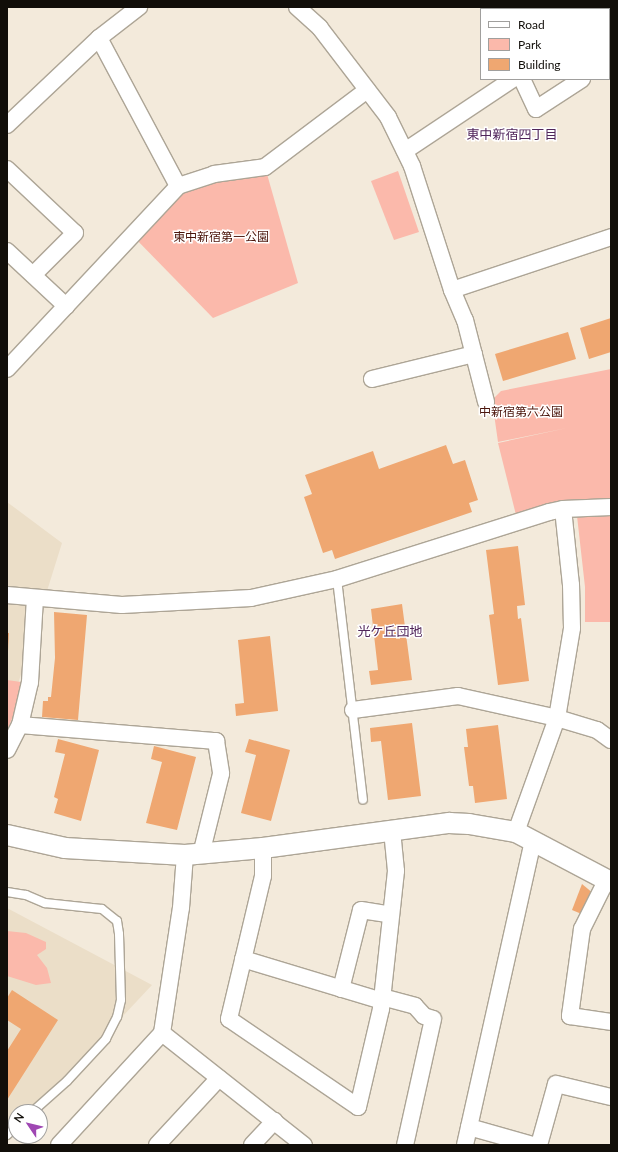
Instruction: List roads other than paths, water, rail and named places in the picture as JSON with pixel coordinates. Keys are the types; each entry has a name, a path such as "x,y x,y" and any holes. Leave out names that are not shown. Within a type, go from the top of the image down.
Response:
{"street":[{"path":"7,125 99,38 139,7"},
{"path":"297,7 320,28 388,117 405,152 452,290 465,320 486,402"},
{"path":"99,38 178,186"},
{"path":"405,152 512,80"},
{"path":"522,80 536,109 580,80"},
{"path":"7,369 178,186 214,174 265,168 367,90"},
{"path":"7,169 75,233 33,275"},
{"path":"452,290 611,237"},
{"path":"7,251 66,306"},
{"path":"372,379 474,354"},
{"path":"7,595 122,604 217,602 250,598 337,579 563,509 611,507"},
{"path":"465,1145 524,836 557,718 572,628 571,585 563,509"},
{"path":"7,750 20,725 30,682 35,598"},
{"path":"353,710 458,696 557,718 597,730 611,740"},
{"path":"20,725 216,741 221,774 193,854 181,908 162,1033 59,1145"},
{"path":"7,835 65,848 193,854 263,848 449,823 524,836 609,881 582,929 570,1016 611,1022"},
{"path":"263,848 263,876 229,1019 358,1107 382,999 396,871 392,830"},
{"path":"341,989 361,910 391,915"},
{"path":"243,959 341,989 415,1006 424,1016 433,1019 405,1145"},
{"path":"162,1033 304,1145"},
{"path":"157,1145 219,1078"},
{"path":"539,1145 556,1084 611,1096"},
{"path":"252,1145 274,1120"},
{"path":"469,1127 533,1145"}],"lane":[{"path":"337,579 363,799"},
{"path":"7,892 50,904 102,909 117,920 119,934 121,1000 117,1017 106,1039 67,1081 41,1104"}],"district":[{"name":"東中新宿四丁目","path":"512,134"},
{"name":"光ケ丘団地","path":"390,631"}],"park label":[{"name":"東中新宿第一公園","path":"221,237"},
{"name":"中新宿第六公園","path":"521,412"}]}
